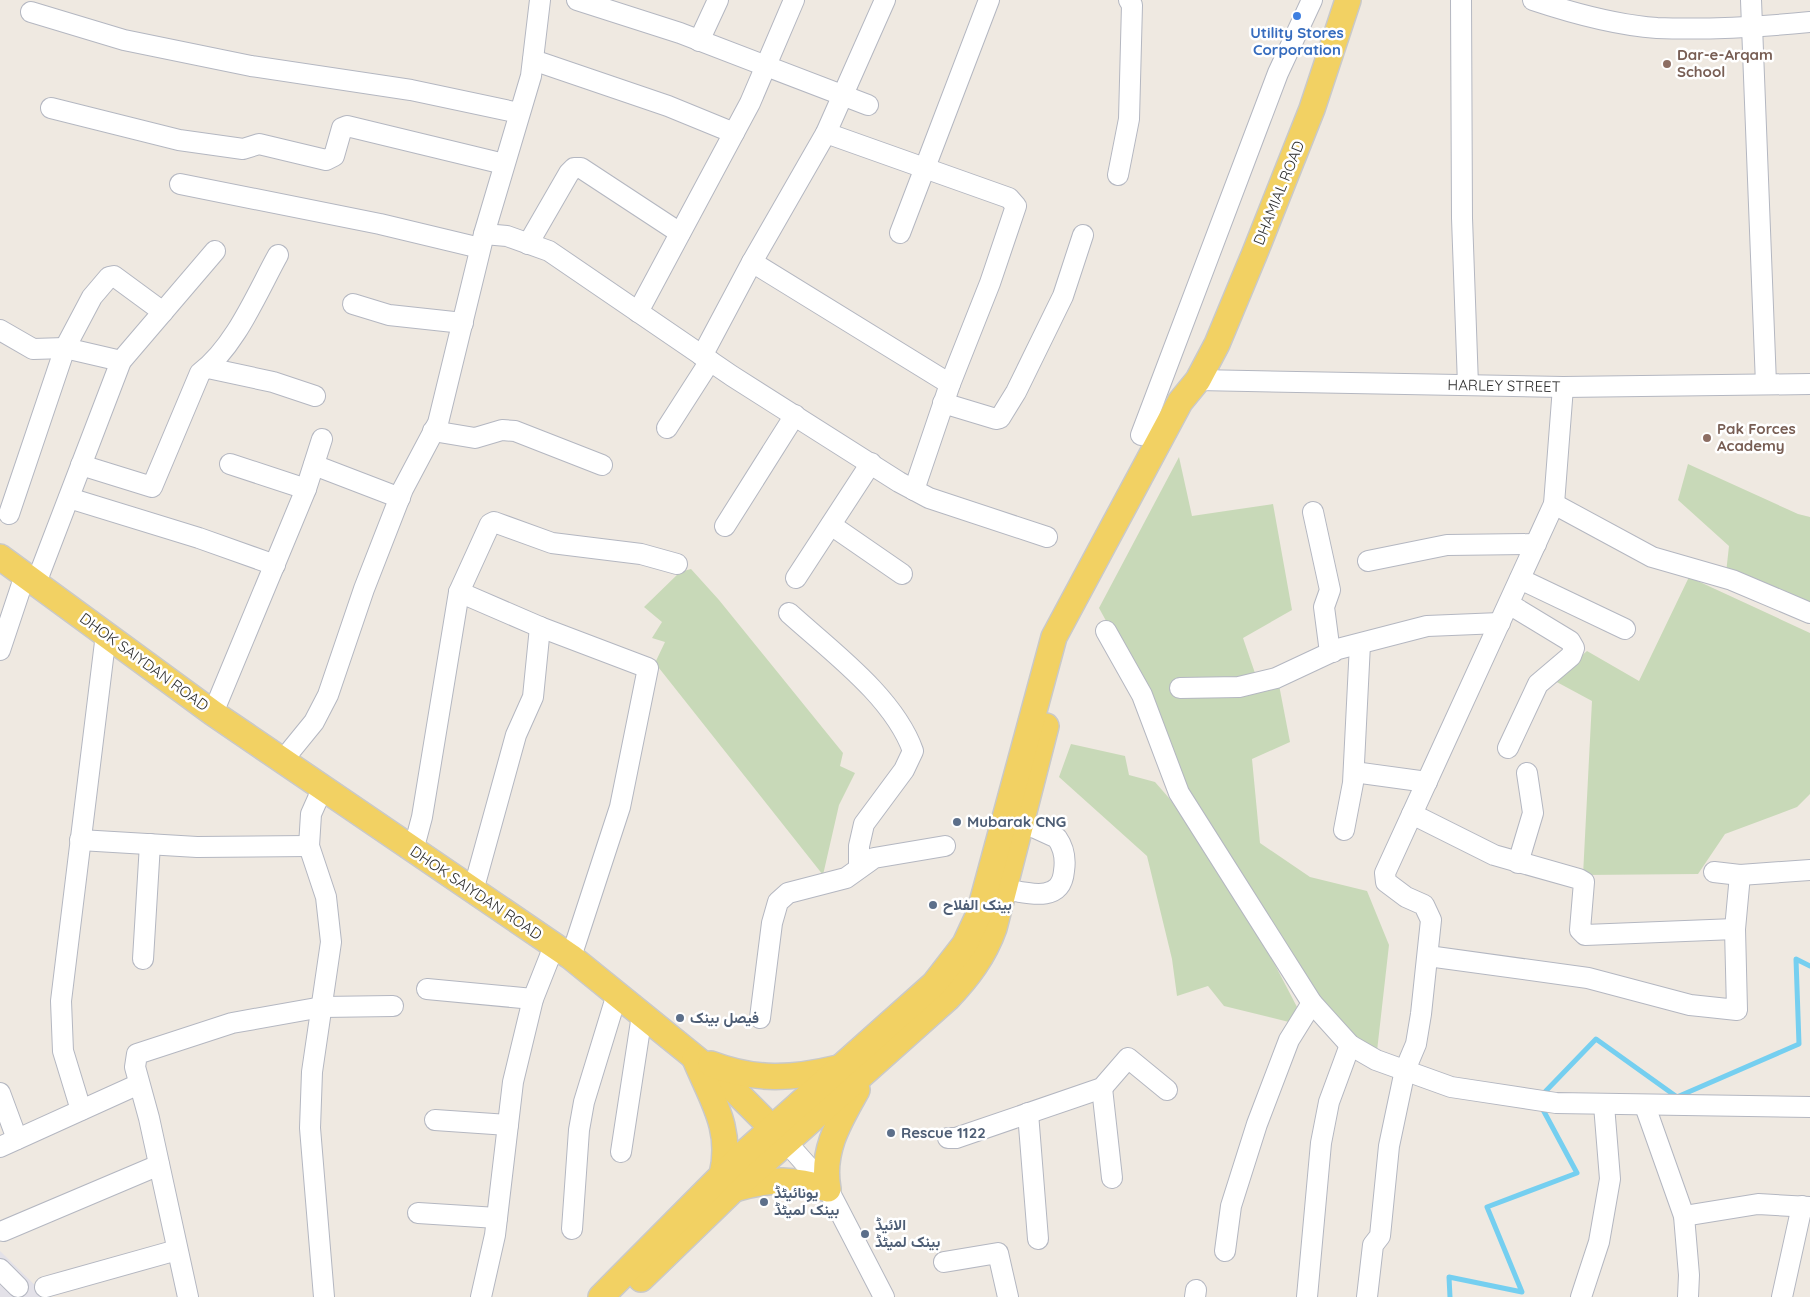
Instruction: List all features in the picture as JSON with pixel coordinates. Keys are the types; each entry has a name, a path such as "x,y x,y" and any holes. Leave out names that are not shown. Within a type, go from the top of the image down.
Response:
{"main road":[{"name":"DHAMIAL ROAD","path":"1013,832 1054,637 1180,402 1198,380 1217,344 1285,181 1348,0"},
{"name":"DHOK SAIYDAN ROAD","path":"0,557 213,713 413,851 563,951 730,1086 780,1136"},
{"path":"601,1297 780,1136 867,1072 948,998 968,976 990,938 1004,889 1013,832"},
{"path":"780,1136 840,1068 934,984 965,944 1013,832"},
{"path":"693,1055 708,1063 741,1074 775,1077 799,1076 840,1068"},
{"path":"693,1055 723,1126 728,1182"},
{"path":"622,1297 728,1182 773,1180 802,1182 828,1188 826,1164 831,1142 867,1072"}],"street":[{"path":"283,760 314,722 328,695 364,590 400,498 438,423 482,241 531,76 540,0"},
{"path":"576,0 767,65 868,105"},
{"path":"699,41 718,0"},
{"path":"638,312 734,133 767,65 794,0"},
{"path":"667,428 706,359 752,262 826,133 884,0"},
{"path":"900,233 989,0"},
{"path":"1118,175 1129,119 1132,5 1129,0"},
{"path":"1141,435 1278,73 1312,0"},
{"path":"1461,0 1462,218 1468,385"},
{"path":"1751,0 1766,384"},
{"path":"1537,1 1602,19 1656,28 1752,28 1810,22"},
{"path":"31,12 124,40 242,64 411,90 519,113"},
{"path":"533,60 668,106 734,133"},
{"path":"51,108 179,140 243,149 259,144 326,160 334,156 340,132 342,128 347,126 504,164"},
{"path":"826,133 1009,198 1016,206 990,283 943,403 914,490"},
{"path":"528,244 569,173 574,168 581,168 680,233"},
{"path":"180,184 380,224 482,241 507,236 549,251 706,359 914,490 929,498 1047,537"},
{"path":"943,403 996,420 1000,418 1016,392 1063,296 1083,235"},
{"path":"0,650 30,579 68,498 121,361 215,251"},
{"path":"81,465 152,487 200,373 215,362 228,343 278,255"},
{"path":"752,262 950,384"},
{"path":"9,514 65,348 92,297 109,277 114,276 163,312"},
{"path":"353,304 389,315 463,323"},
{"path":"0,330 33,349 65,348 121,361"},
{"path":"208,368 274,382 315,396"},
{"name":"HARLEY STREET","path":"1198,380 1563,388 1810,384"},
{"path":"1367,1297 1374,1245 1380,1236 1389,1146 1405,1070 1416,1044 1431,920 1424,905 1406,897 1386,882 1385,873 1554,504 1563,388"},
{"path":"725,526 795,415"},
{"path":"433,431 475,438 502,430 515,431 602,465"},
{"path":"213,713 306,489 322,439"},
{"path":"796,578 871,463"},
{"path":"230,464 306,489"},
{"path":"314,465 400,498"},
{"path":"68,498 199,538 275,565"},
{"path":"1554,504 1652,557 1732,580 1810,613"},
{"path":"1314,512 1330,590 1324,607 1329,645 1333,652"},
{"path":"413,851 422,818 462,581 490,524 494,522 552,543 641,554 677,564"},
{"path":"831,525 902,574"},
{"path":"1368,561 1447,545 1536,544"},
{"path":"1520,579 1625,629"},
{"path":"460,592 540,627 648,668 620,807 563,951 533,999 513,1082 495,1235 481,1297"},
{"path":"1508,748 1538,684 1570,656 1574,648 1570,641 1509,604"},
{"path":"789,613 880,696 906,731 913,751 904,770 864,824 859,846 859,868"},
{"path":"1180,688 1239,687 1276,678 1333,652 1427,626 1500,623"},
{"path":"473,891 516,735 533,697 540,627"},
{"path":"1106,631 1142,695 1179,793 1312,1003 1350,1045 1376,1060 1451,1087 1556,1103 1645,1106 1810,1107"},
{"path":"81,1110 62,1051 61,1001 106,634"},
{"path":"1344,830 1354,772 1360,644"},
{"path":"1354,772 1427,782"},
{"path":"1518,863 1533,813 1527,773"},
{"path":"322,787 311,814 309,846 326,898 331,942 312,1072 310,1128 324,1297"},
{"path":"1412,814 1494,855 1584,882 1580,930 1585,935 1735,930"},
{"path":"1004,889 1048,894 1062,884 1064,876 1065,854 1057,838 1013,832"},
{"path":"80,840 197,847 309,846"},
{"path":"143,959 150,844"},
{"path":"760,1018 772,923 778,902 788,893 846,878 874,858 945,846"},
{"path":"1714,872 1740,875 1810,870"},
{"path":"1428,956 1588,978 1690,1005 1737,1010 1735,930 1740,875"},
{"path":"427,989 533,999"},
{"path":"572,1228 579,1130 584,1102 617,994"},
{"path":"1225,1251 1231,1206 1257,1124 1289,1040 1312,1003"},
{"path":"188,1297 149,1118 135,1067 137,1054 232,1023 322,1007 393,1006"},
{"path":"621,1152 642,1016"},
{"path":"1307,1297 1321,1143 1329,1102 1350,1045"},
{"path":"948,1138 1028,1114 1102,1088 1128,1058 1167,1090"},
{"path":"0,1094 9,1143 139,1084"},
{"path":"1102,1088 1112,1178"},
{"path":"1581,1297 1599,1242 1610,1179 1604,1105"},
{"path":"1645,1106 1684,1216 1689,1275 1688,1297"},
{"path":"1028,1114 1038,1240"},
{"path":"435,1120 508,1125"},
{"name":"DHOK SAIYDAN ROAD","path":"780,1136 828,1188 884,1297"},
{"path":"3,1231 159,1165"},
{"path":"1684,1216 1758,1204 1806,1207 1782,1297"},
{"path":"418,1214 497,1218"},
{"path":"45,1287 177,1250"},
{"path":"944,1262 998,1253 1008,1297"},
{"path":"0,1269 18,1287"}],"shaded area":[{"path":"0,1251 47,1297 0,1297"}],"green space":[{"path":"1179,457 1192,516 1273,504 1292,610 1243,638 1257,679 1279,685 1290,742 1252,759 1260,843 1310,877 1367,891 1389,945 1376,1060 1323,1011 1188,798 1134,672 1099,608"},
{"path":"1688,464 1798,514 1810,517 1810,610 1726,573 1729,546 1678,500"},
{"path":"691,569 719,600 843,753 840,766 855,773 839,805 823,875 655,663 665,642 652,638 662,622 644,607 680,572"},
{"path":"1689,577 1810,633 1810,794 1797,807 1725,834 1698,874 1583,875 1592,701 1553,680 1587,651 1639,681"},
{"path":"1071,744 1125,756 1129,775 1155,782 1169,798 1238,894 1297,1007 1289,1022 1224,1006 1208,986 1177,996 1172,959 1147,856 1059,777"}],"waterway":[{"path":"1542,1095 1596,1039 1677,1097 1799,1044 1796,959 1810,966"},
{"path":"1450,1297 1449,1277 1522,1292 1487,1207 1577,1173 1541,1106"}],"place":[{"name":"Utility Stores Corporation","path":"1297,16"},
{"name":"Dar-e-Arqam School","path":"1667,64"},
{"name":"Pak Forces Academy","path":"1707,438"},
{"name":"Mubarak CNG","path":"957,822"},
{"name":"بینک الفلاح","path":"933,905"},
{"name":"فیصل بینک","path":"680,1018"},
{"name":"Rescue 1122","path":"891,1133"},
{"name":"یونائیٹڈ بینک لمیٹڈ","path":"764,1202"},
{"name":"الائیڈ بینک لمیٹڈ","path":"865,1234"}]}
